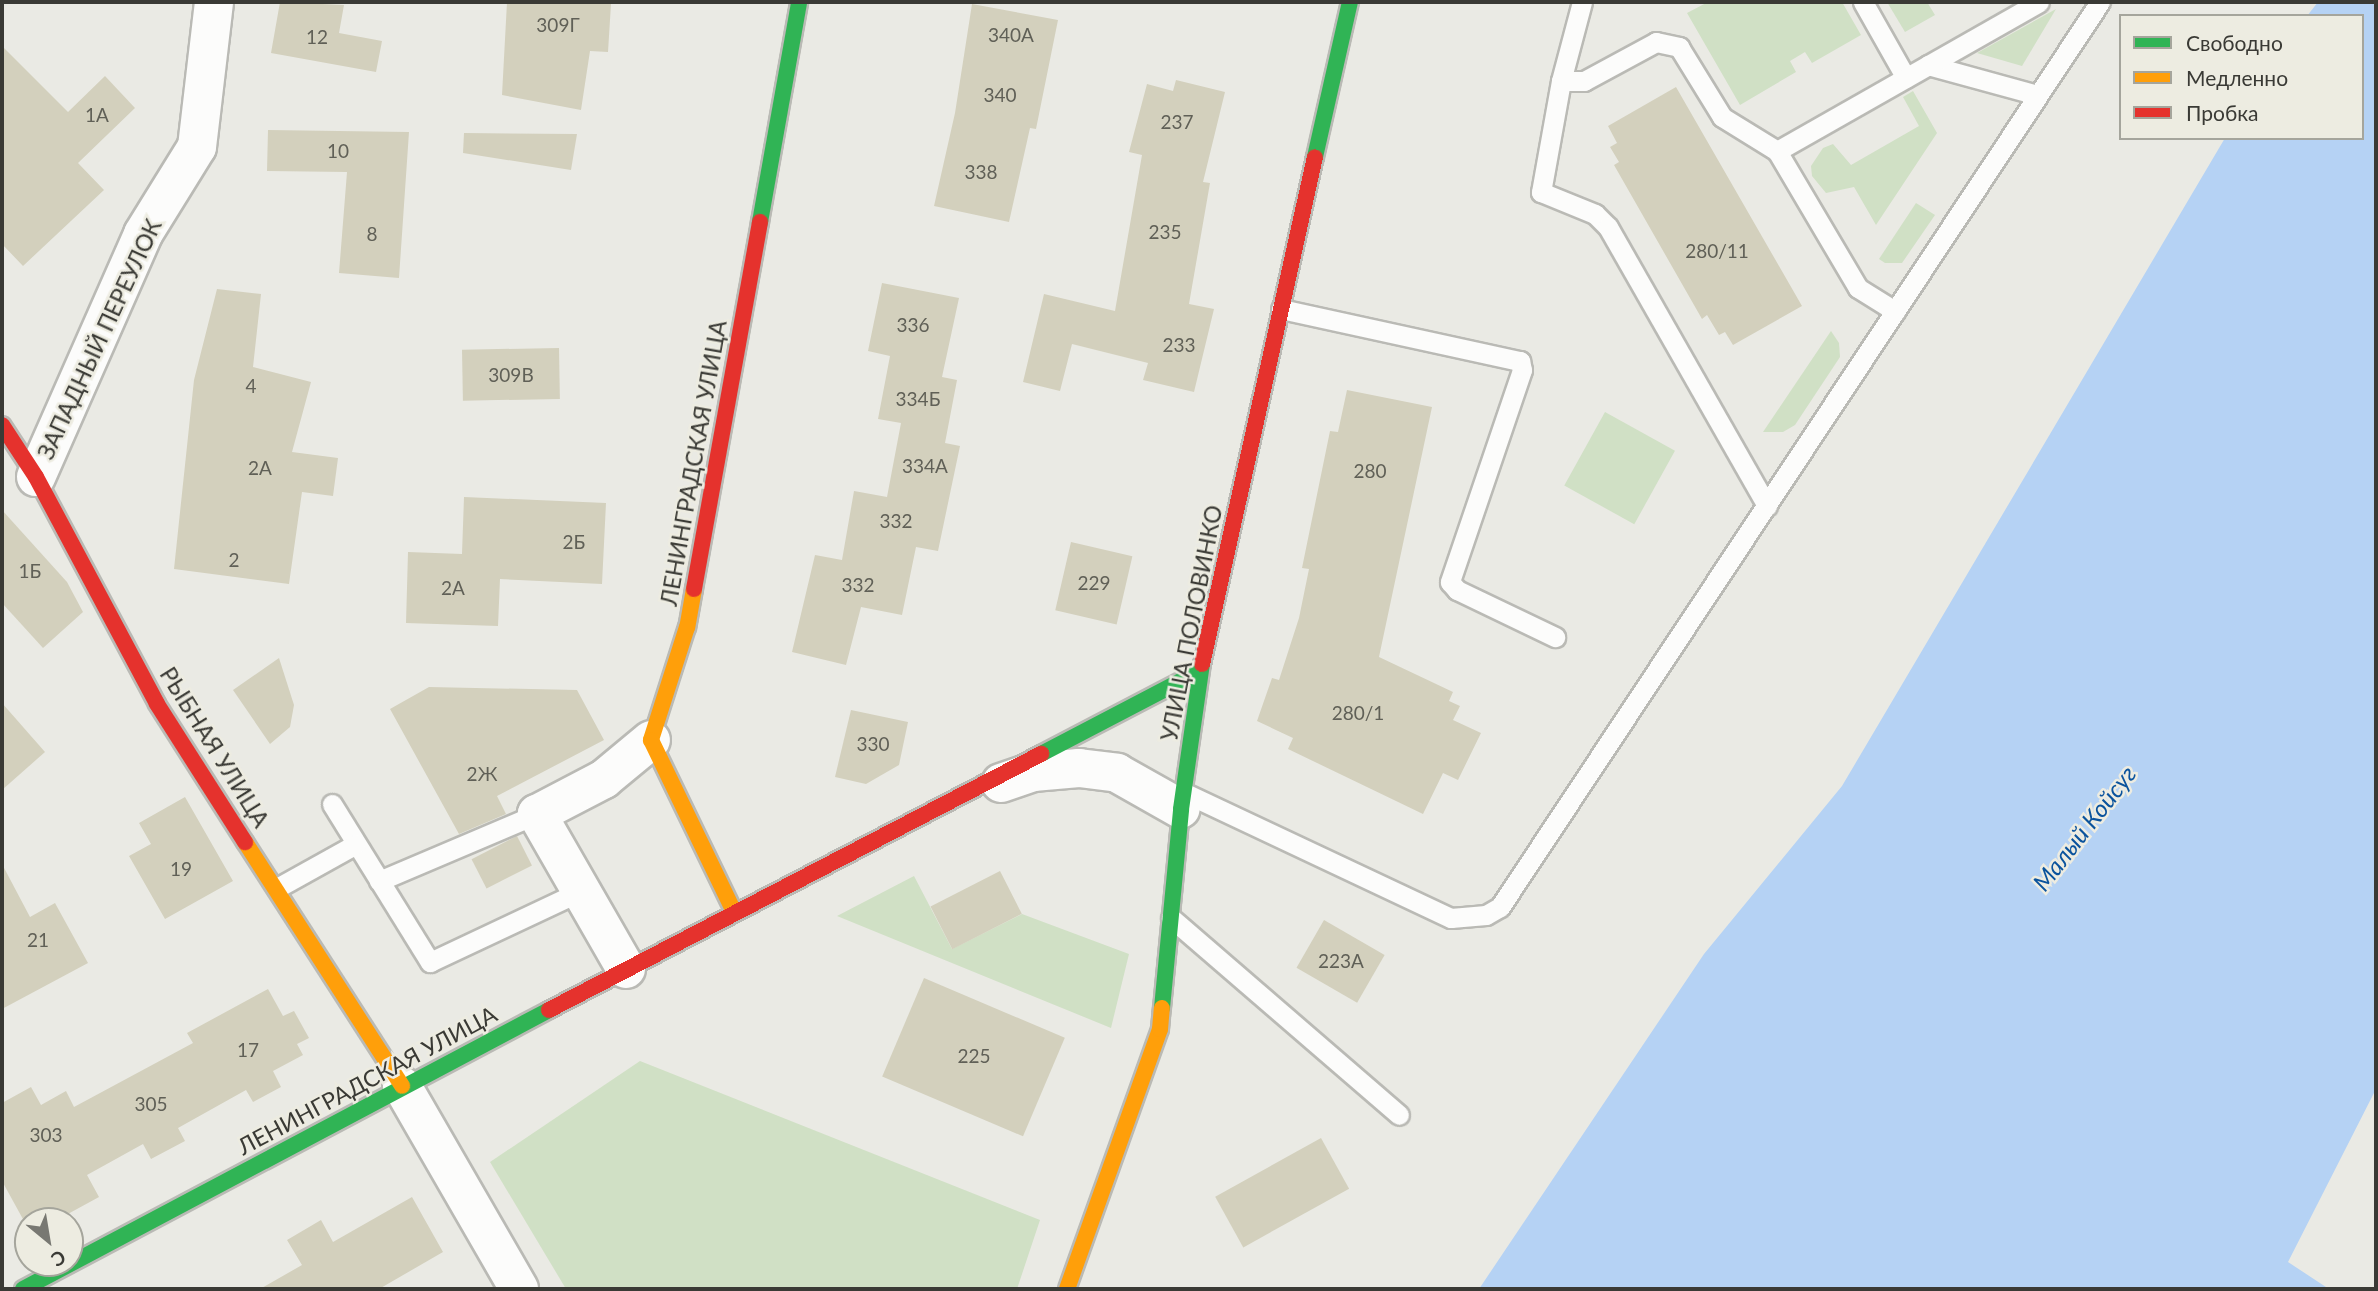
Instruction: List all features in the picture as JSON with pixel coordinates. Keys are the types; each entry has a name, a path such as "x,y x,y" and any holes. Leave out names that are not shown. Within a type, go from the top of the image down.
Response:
{"street":[{"name":"ЗАПАДНЫЙ ПЕРЕУЛОК","path":"36,477 143,234 197,147 214,2"},
{"name":"ЛЕНИНГРАДСКАЯ УЛИЦА","path":"651,740 687,627 799,2"},
{"name":"УЛИЦА ПОЛОВИНКО","path":"1067,1289 1160,1028 1182,800 1200,671 1350,2"},
{"name":"РЫБНАЯ УЛИЦА","path":"2,425 36,477 157,704 402,1086"},
{"name":"ЛЕНИНГРАДСКАЯ УЛИЦА","path":"23,1289 402,1086 1200,671"},
{"path":"626,969 537,814 604,779 651,740 734,912"},
{"path":"953,799 1033,772 1079,768 1117,773 1182,800"},
{"path":"402,1086 519,1289"}],"lane":[{"path":"1582,2 1561,81 1541,192 1595,214 1608,227 1767,506"},
{"path":"1863,2 1906,78"},
{"path":"1777,151 2039,2"},
{"path":"1182,800 1451,918 1486,915 1514,890 2100,2"},
{"path":"1561,81 1584,81 1656,42 1674,45 1722,117 1777,151 1852,280 1895,312"},
{"path":"1928,65 2038,94"},
{"path":"1281,309 1520,361 1522,369 1450,582 1457,590 1555,637"},
{"path":"332,804 430,962 581,891"},
{"path":"379,881 537,814"},
{"path":"277,888 356,844"},
{"path":"1171,918 1399,1115"}],"green space":[{"path":"1708,2 1842,2 1861,35 1812,63 1805,52 1790,61 1796,72 1740,105 1687,13"},
{"path":"1887,2 1927,2 1935,15 1905,32"},
{"path":"2056,9 2022,66 1977,53"},
{"path":"1913,91 1937,133 1876,225 1854,187 1826,193 1812,176 1811,166 1823,148 1833,144 1851,165 1919,126 1903,97"},
{"path":"1916,203 1935,215 1902,263 1885,263 1879,259"},
{"path":"1831,331 1839,343 1840,357 1795,425 1783,432 1763,432"},
{"path":"1605,412 1675,451 1634,524 1564,485"},
{"path":"914,876 952,949 1022,914 1129,954 1111,1028 837,916"},
{"path":"640,1061 1040,1220 1017,1289 566,1289 490,1162"}],"water":[{"name":"Малый Койсуг","path":"2318,2 2376,2 2376,1089 2288,1262 2329,1289 1479,1289 1704,954 1842,786 2224,140 2364,140 2364,14 2309,14"}],"building":[{"path":"280,2 344,5 339,33 382,41 376,72 271,53"},
{"path":"507,2 611,4 608,52 590,51 581,110 502,95"},
{"path":"972,4 1058,20 1036,129 1030,128 1009,222 934,206 955,113"},
{"path":"2,46 68,112 105,76 135,108 78,163 104,190 23,266 2,244"},
{"path":"1176,80 1225,92 1203,182 1210,183 1189,304 1214,309 1194,392 1143,380 1148,363 1072,344 1060,391 1023,382 1044,294 1115,311 1142,155 1129,152 1147,84 1173,91"},
{"path":"1676,87 1802,306 1733,345 1725,332 1719,335 1707,315 1702,319 1614,165 1619,162 1610,147 1617,143 1608,126"},
{"path":"268,130 409,132 399,278 339,273 347,172 267,171"},
{"path":"464,133 577,134 571,170 463,153"},
{"path":"882,283 959,298 942,377 957,380 945,443 960,446 938,551 916,547 902,615 861,607 846,665 792,652 815,555 842,560 854,491 887,497 901,423 878,419 890,356 868,351"},
{"path":"217,289 261,294 253,367 311,382 292,452 338,458 333,496 302,492 289,584 174,569 194,380"},
{"path":"559,348 560,399 463,401 462,350"},
{"path":"1347,390 1432,407 1379,657 1453,692 1449,701 1460,706 1453,720 1481,733 1458,780 1443,773 1423,814 1288,749 1293,738 1257,721 1272,678 1279,680 1299,618 1309,569 1302,568 1330,431 1338,432"},
{"path":"464,497 606,503 602,584 500,579 498,626 406,623 408,552 462,554"},
{"path":"2,510 67,582 83,612 43,648 2,603"},
{"path":"1071,542 1132,556 1117,624 1055,610"},
{"path":"279,658 294,705 290,727 270,744 233,690"},
{"path":"429,687 577,690 604,740 497,796 506,814 459,834 390,709"},
{"path":"2,703 45,752 2,790"},
{"path":"851,710 908,722 899,765 866,784 835,777"},
{"path":"185,797 233,881 165,919 129,856 151,844 139,823"},
{"path":"517,836 532,865 487,889 472,859"},
{"path":"2,864 30,917 55,903 88,963 2,1009"},
{"path":"1000,871 1022,914 952,949 931,906"},
{"path":"1324,920 1385,955 1357,1003 1296,968"},
{"path":"924,978 1065,1038 1023,1136 882,1076"},
{"path":"268,989 283,1016 294,1011 309,1038 297,1044 303,1055 273,1071 281,1087 253,1102 246,1090 178,1128 185,1141 151,1159 143,1144 87,1175 99,1197 81,1207 16,1207 2,1181 2,1103 31,1087 41,1105 66,1091 74,1107 193,1043 187,1033"},
{"path":"1321,1138 1349,1189 1243,1247 1215,1197"},
{"path":"412,1197 443,1252 379,1289 260,1289 302,1265 287,1240 321,1220 333,1242"}],"traffic: fast":[{"path":"760,222 799,2"},
{"path":"1315,157 1350,2"},
{"path":"1162,1008 1181,809 1202,664"},
{"path":"1041,754 1200,671"},
{"path":"23,1289 549,1010"}],"traffic: slow":[{"path":"694,589 687,627 651,740 734,912"},
{"path":"245,842 402,1086"},
{"path":"1067,1289 1160,1029 1162,1008"}],"traffic: jam":[{"path":"1202,664 1315,157"},
{"path":"694,589 760,222"},
{"path":"2,425 36,477 157,704 245,842"},
{"path":"549,1010 1041,754"}]}
